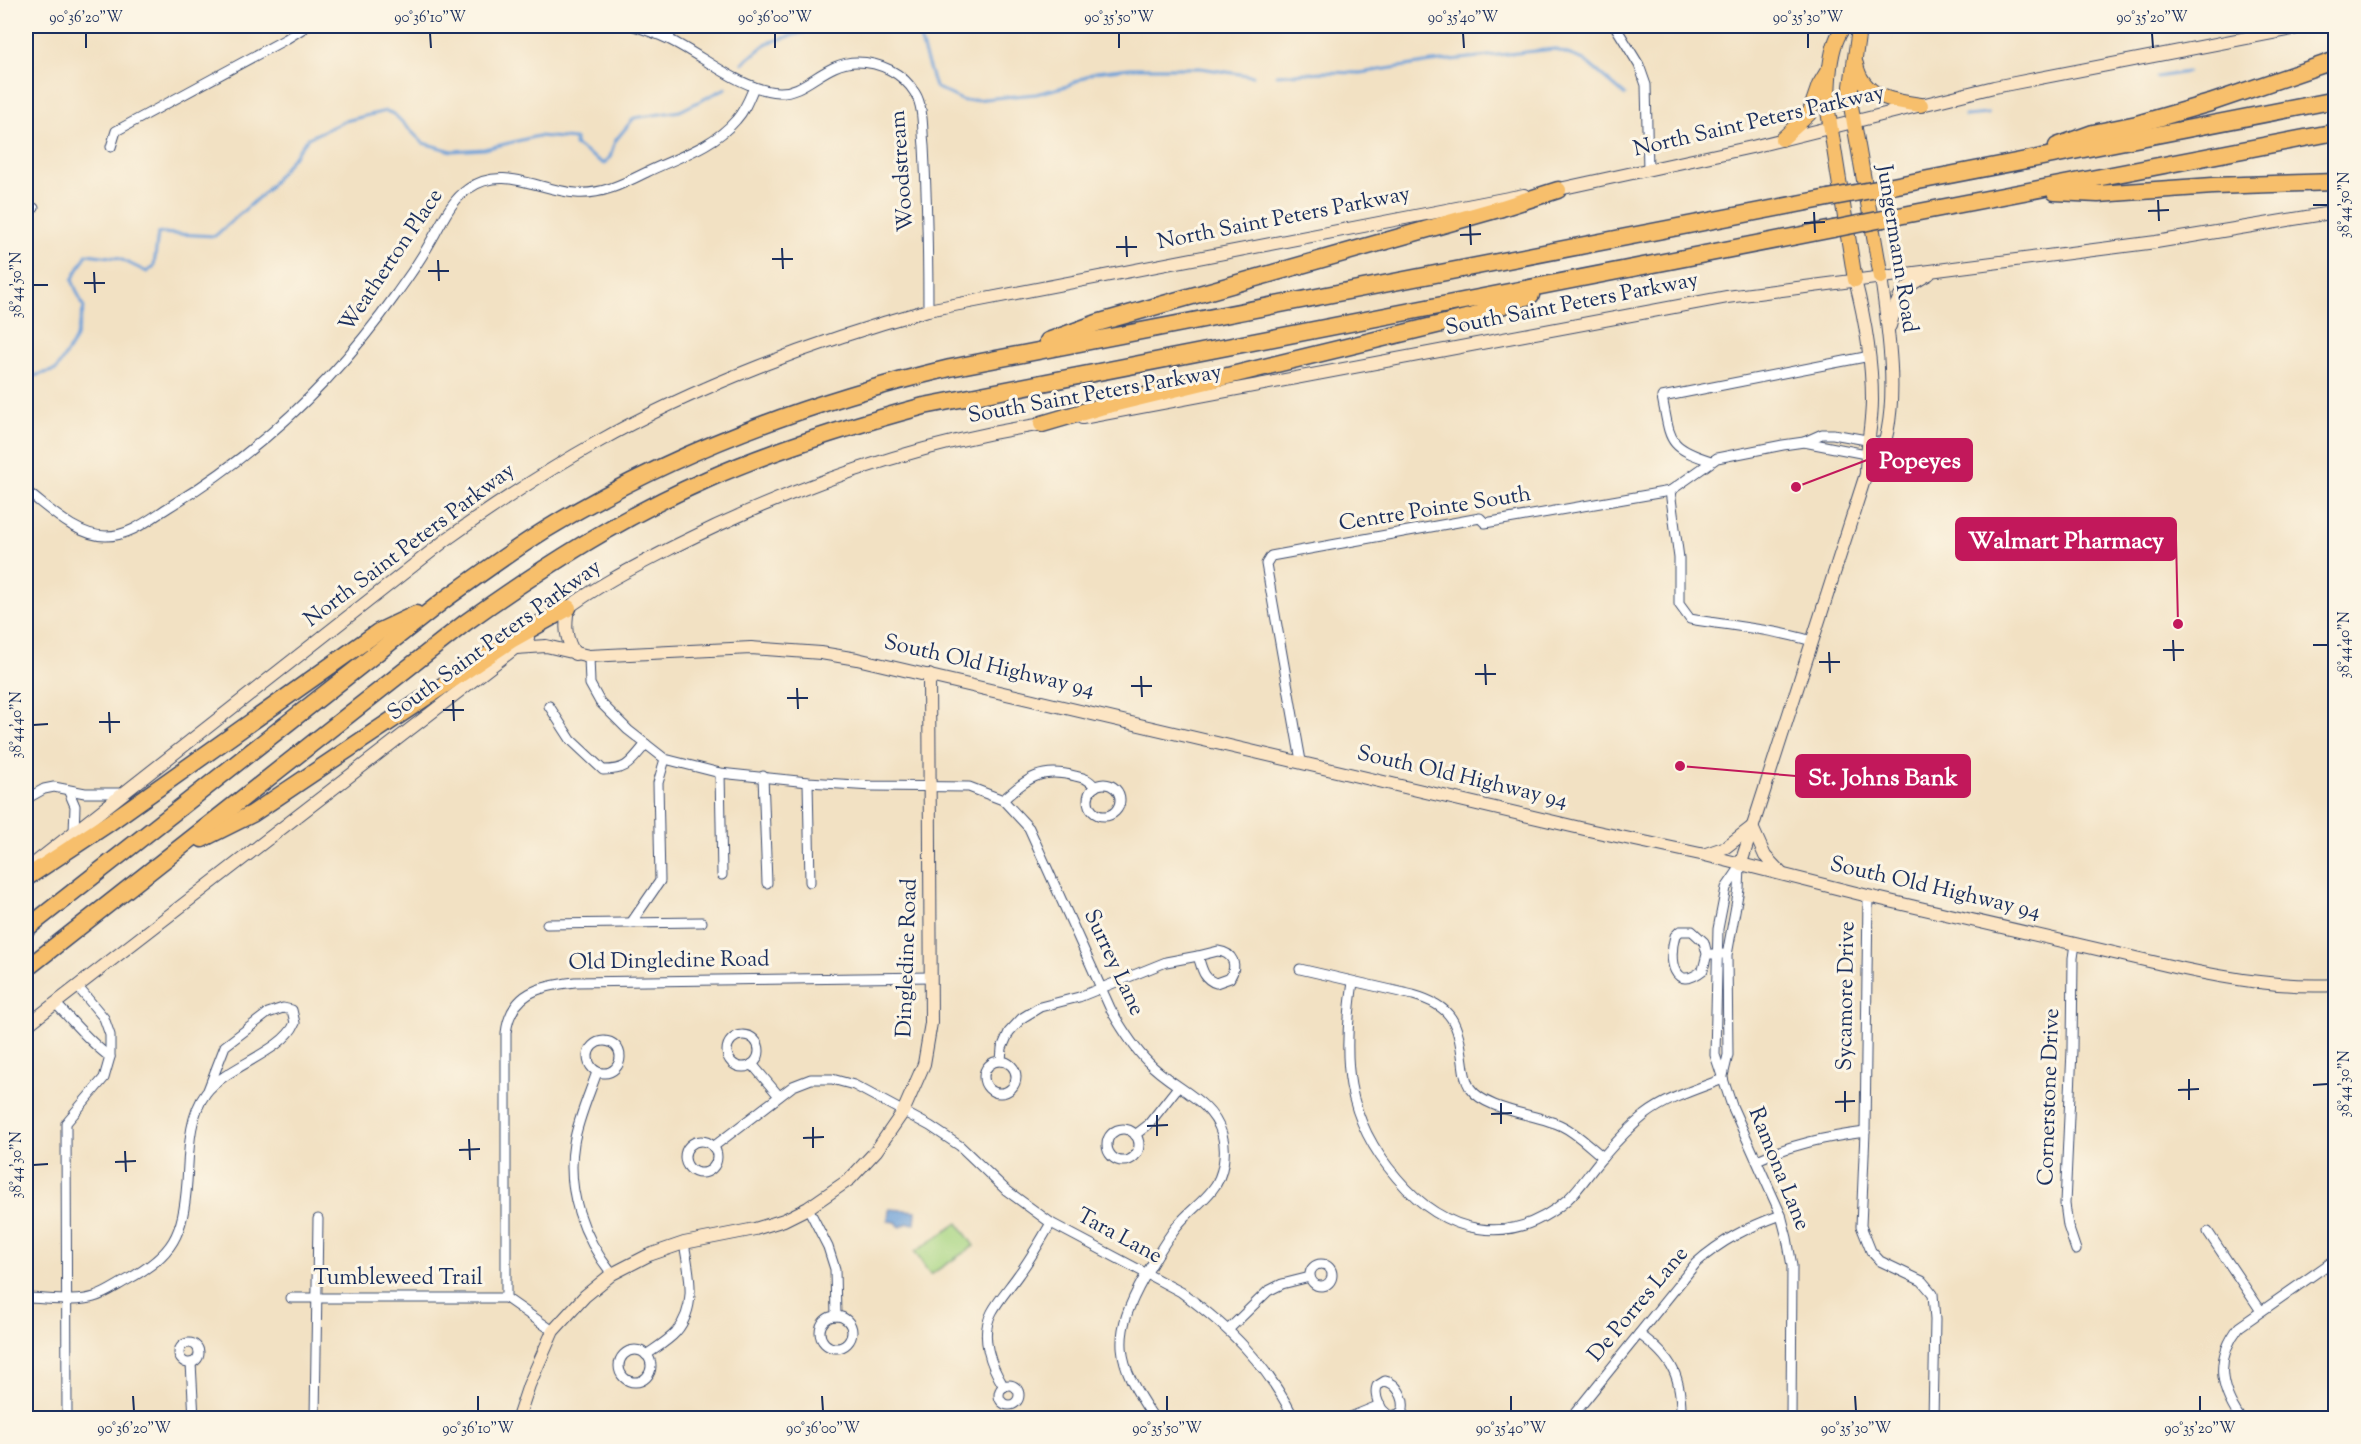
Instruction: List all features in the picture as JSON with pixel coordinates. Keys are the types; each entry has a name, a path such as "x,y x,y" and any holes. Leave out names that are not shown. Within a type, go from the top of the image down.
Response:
{"highway":[{"path":"2008,163 2093,133 2137,124 2210,103 2336,60"},
{"path":"26,929 444,600 500,560 563,520 654,470 748,429 847,394 898,380 1002,358 2336,100"},
{"path":"26,969 447,638 512,590 607,530 676,494 741,465 821,435 924,406 2336,132"},
{"path":"2027,191 2098,194 2213,186 2336,182"},
{"path":"1002,358 1097,323 1558,190"},
{"path":"1042,424 1100,407 1473,316 1575,279"},
{"path":"26,878 109,823 378,632 444,600"},
{"path":"171,854 252,814 511,640 568,608"}],"main road":[{"name":"Jungermann Road","path":"1740,866 1866,474 1872,400 1870,356 1829,127 1830,66 1839,31 1845,26"},
{"name":"Jungermann Road","path":"1857,26 1858,36 1851,86 1854,121 1888,330 1890,406 1880,457 1866,474"},
{"name":"North Saint Peters Parkway","path":"26,870 447,539 535,479 641,419 704,390 884,322 928,310 1489,201 1558,190 2077,70 2291,27 2307,26"},
{"path":"1854,55 1857,71 1869,90 1888,99 1921,105"},
{"path":"1782,139 1809,114 1819,85 1830,66"},
{"name":"South Saint Peters Parkway","path":"26,1026 568,608 644,561 727,520 796,491 909,454 970,438 1042,424 1101,416 1727,297 2156,242 2336,212"},
{"path":"1888,330 1901,293 1910,285 1935,271"},
{"path":"568,608 566,633 575,654"},
{"name":"South Old Highway 94","path":"514,648 546,646 589,656 709,649 786,650 857,659 1593,831 1705,855 1740,866 1781,873 1868,896 2224,978 2336,985"},
{"name":"Dingledine Road","path":"518,1419 529,1385 553,1331 585,1296 612,1274 649,1255 684,1243 770,1225 808,1208 850,1179 876,1151 903,1112 924,1064 931,1023 929,675"},
{"path":"1705,855 1726,848 1752,827 1765,856 1781,873"}],"street":[{"path":"111,147 116,131 307,26"},
{"name":"Woodstream","path":"634,26 668,38 754,87 778,92 792,92 827,69 838,64 856,62 872,63 889,69 903,79 916,94 921,111 926,182 928,310"},
{"path":"668,38 675,26"},
{"path":"1615,26 1639,65 1646,85 1648,170"},
{"name":"Weatherton Place","path":"26,491 81,531 94,535 123,534 142,525 225,471 290,417 317,391 355,350 390,304 415,268 450,207 468,188 487,180 509,178 552,190 577,193 600,192 630,181 701,147 735,122 745,108 754,87"},
{"path":"1711,461 1676,446 1671,438 1662,397 1870,356"},
{"name":"Centre Pointe South","path":"1301,761 1266,564 1271,556 1480,518 1485,523 1670,491 1711,461 1727,455 1804,442 1822,434 1869,439 1883,443"},
{"name":"Centre Pointe South","path":"1804,442 1880,457"},
{"path":"1670,491 1679,558 1679,604 1690,619 1724,626 1786,633 1812,641"},
{"path":"589,656 590,684 600,702 628,730 665,759 720,773 808,782 969,787 1003,800 1036,774 1060,772 1090,780 1095,787"},
{"path":"549,706 571,740 603,770 618,770 626,766 646,744"},
{"path":"631,923 660,881 658,783 665,759"},
{"path":"720,773 722,875"},
{"path":"763,777 767,883"},
{"path":"808,782 810,882"},
{"path":"26,799 44,789 54,787 69,792 124,793"},
{"path":"69,792 75,806 74,832"},
{"name":"Surrey Lane","path":"1003,800 1029,828 1101,989 1125,1034 1148,1063 1178,1087 1199,1100 1215,1117 1222,1135 1221,1173 1213,1190 1177,1226 1131,1302 1124,1322 1121,1346 1133,1381 1154,1419"},
{"name":"Ramona Lane","path":"1740,866 1726,888 1712,954 1715,1055 1732,1106 1781,1215 1787,1238 1792,1266 1791,1419"},
{"name":"Ramona Lane","path":"1723,1078 1728,1055 1727,955 1739,890 1740,866"},
{"name":"Sycamore Drive","path":"1868,896 1865,1132 1861,1226 1870,1251 1880,1260 1922,1281 1933,1294 1935,1320 1933,1419"},
{"path":"547,924 702,922"},
{"path":"1686,930 1697,934 1712,954 1703,970 1689,978 1681,978 1676,974 1672,963 1675,936 1686,930"},
{"name":"Cornerstone Drive","path":"2075,944 2065,1204 2068,1226 2076,1250"},
{"path":"1712,954 1727,955"},
{"path":"1001,1061 1002,1048 1009,1032 1022,1018 1040,1007 1101,989 1166,962 1198,956"},
{"path":"1300,969 1422,998 1442,1007 1457,1028 1464,1075 1471,1089 1482,1100 1565,1127 1603,1157"},
{"name":"Old Dingledine Road","path":"506,1298 506,1033 507,1020 526,994 553,984 575,982 931,977"},
{"path":"1353,982 1346,1048 1349,1078 1359,1117 1375,1150 1411,1193 1432,1209 1468,1227 1482,1230 1515,1229 1540,1219 1569,1197 1603,1157 1645,1115 1672,1100 1723,1078"},
{"path":"67,1419 66,1123 104,1078 110,1058 110,1035 104,1018 77,986"},
{"path":"55,1003 83,1030 96,1047 110,1058"},
{"path":"26,1298 94,1297 146,1269 173,1244 182,1224 189,1148 195,1115 208,1090 225,1046 268,1013 283,1008 292,1010 295,1023 286,1037 208,1090"},
{"path":"1715,1025 1727,1025"},
{"path":"752,1064 779,1096"},
{"path":"597,1072 574,1143 575,1187 580,1218 591,1242 612,1274"},
{"name":"Tara Lane","path":"713,1147 794,1086 811,1079 832,1079 854,1085 930,1126 960,1146 1005,1190 1051,1223 1181,1292 1229,1329 1267,1374 1294,1419"},
{"path":"1135,1135 1148,1125 1178,1087"},
{"path":"1757,1160 1784,1148 1812,1140 1865,1132"},
{"path":"808,1208 828,1247 835,1269 836,1316"},
{"name":"De Porres Lane","path":"1571,1419 1696,1263 1714,1247 1736,1233 1781,1215"},
{"path":"315,1419 318,1219"},
{"path":"1004,1387 993,1370 986,1332 989,1320 1051,1223"},
{"path":"2208,1232 2261,1311"},
{"path":"646,1355 675,1334 684,1320 690,1301 691,1281 684,1243"},
{"path":"2240,1419 2225,1392 2222,1373 2223,1356 2229,1340 2239,1326 2336,1259"},
{"path":"1229,1329 1268,1291 1282,1284 1310,1277"},
{"name":"Tumbleweed Trail","path":"291,1298 506,1298"},
{"path":"506,1298 553,1331"},
{"path":"1640,1334 1659,1350 1674,1369 1681,1391 1681,1419"},
{"path":"191,1363 194,1419"},
{"path":"1348,1419 1380,1405"},
{"path":"2327,1419 2336,1413"}],"green space":[{"path":"958,1223 974,1246 930,1275 915,1252"}],"water":[{"path":"889,1209 916,1211 915,1224 908,1223 900,1227 896,1222 888,1221"}],"waterway":[{"path":"743,63 767,43 825,26"},
{"path":"916,26 935,87 964,101 1036,94 1067,86 1095,72 1130,68 1200,68 1253,76"},
{"path":"1276,75 1323,72 1360,73 1432,62 1554,49 1584,60 1625,95"},
{"path":"2157,77 2187,72"},
{"path":"26,378 56,370 75,340 84,308 72,280 87,254 118,258 147,272 154,266 158,233 215,236 266,191 308,138 345,121 386,111 394,114 423,143 452,151 484,149 538,136 575,139 575,145 604,164 610,157 615,141 634,118 680,111 726,88"},
{"path":"1965,116 1988,114"}],"place":[{"name":"Popeyes","path":"1796,487"},
{"name":"Walmart Pharmacy","path":"2178,624"},
{"name":"St. Johns Bank","path":"1680,766"}]}
